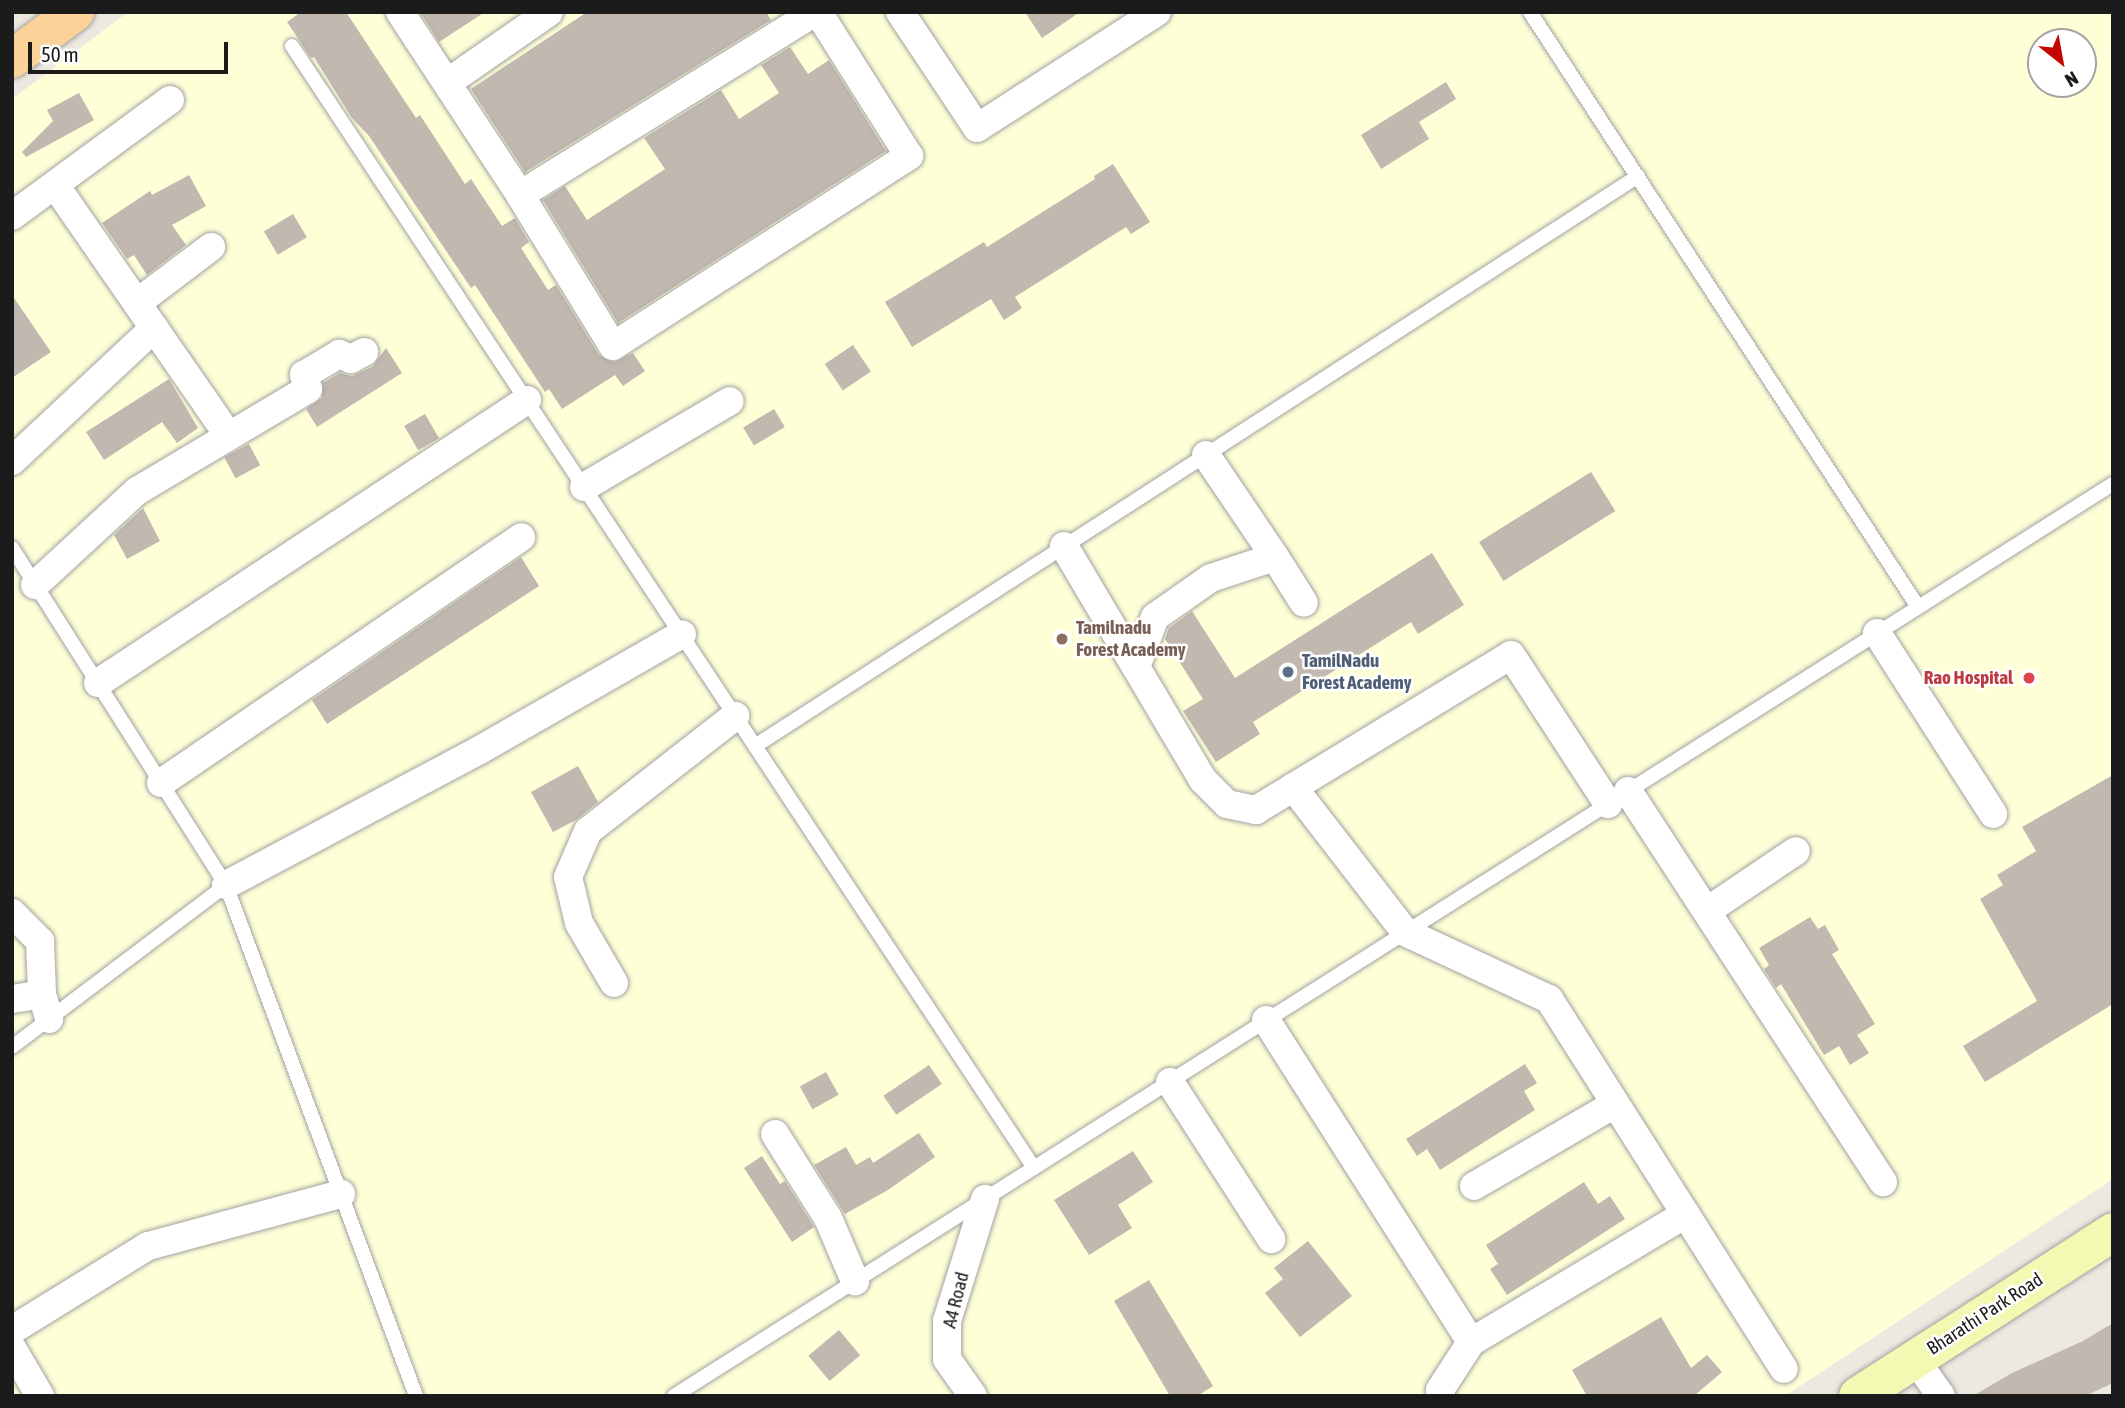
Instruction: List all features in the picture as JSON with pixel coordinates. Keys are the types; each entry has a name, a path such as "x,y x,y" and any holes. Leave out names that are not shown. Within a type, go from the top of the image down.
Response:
{"main road":[{"path":"12,60 75,12"},
{"name":"Bharathi Park Road","path":"1858,1396 2113,1232"}],"street":[{"path":"400,12 520,195 613,346 909,156 817,12 520,195"},
{"path":"447,83 549,12"},
{"path":"900,12 976,128 1157,12"},
{"path":"12,216 170,100"},
{"path":"55,185 229,436"},
{"path":"137,303 211,247"},
{"path":"12,461 154,328"},
{"path":"35,585 136,491 308,389 304,375 339,354 351,359 364,352"},
{"path":"98,683 527,400"},
{"path":"584,487 730,401"},
{"path":"1206,455 1304,603"},
{"path":"161,783 521,537"},
{"path":"1064,546 1203,780 1227,804 1256,810 1511,655 1707,911 1883,1182"},
{"path":"1136,667 1155,617 1211,578 1275,557"},
{"path":"1877,633 1993,814"},
{"path":"226,885 478,751 681,634"},
{"path":"614,983 579,923 568,877 588,831 735,716"},
{"path":"1293,787 1405,933 1549,999 1784,1369"},
{"path":"1707,911 1796,851"},
{"path":"12,913 40,942 45,1006 12,999"},
{"path":"1266,1020 1471,1342"},
{"path":"1170,1082 1271,1239"},
{"path":"1474,1186 1615,1104"},
{"path":"775,1134 828,1218 855,1281"},
{"path":"12,1330 148,1246 341,1194"},
{"name":"A4 Road","path":"974,1396 947,1359 947,1321 985,1199"},
{"path":"1441,1396 1440,1390 1471,1342 1686,1214"},
{"path":"12,1348 40,1396"},
{"path":"1915,1359 1941,1396"}],"lane":[{"path":"1530,12 1918,607"},
{"path":"292,46 1034,1168"},
{"path":"755,746 1638,176"},
{"path":"674,1396 2113,484"},
{"path":"13,550 226,885 416,1396"},
{"path":"12,1048 45,1006 226,885"}],"shaded area":[{"name":"Tamilnadu Forest Academy","path":"128,12 2113,12 2113,1179 1785,1396 12,1396 12,99"}],"building":[{"path":"301,12 346,12 416,118 420,115 465,184 471,179 502,226 515,218 529,242 521,248 548,290 556,285 599,355 614,362 633,353 645,371 623,386 615,375 562,409 549,389 545,392 475,285 471,288 369,136 352,118 314,57 311,58 287,22"},
{"path":"420,12 485,12 439,42"},
{"path":"587,12 766,12 771,20 525,172 471,89"},
{"path":"1025,12 1080,12 1042,38"},
{"path":"790,47 808,74 829,60 886,151 618,323 543,200 565,186 587,220 665,169 644,138 721,90 739,119 779,93 761,65"},
{"path":"1446,82 1456,99 1419,122 1429,139 1381,169 1361,135"},
{"path":"79,93 94,120 26,157 22,152 53,121 47,110"},
{"path":"1113,164 1150,222 1131,234 1126,227 1015,297 1022,308 1004,320 991,299 912,347 885,302 984,242 987,247 1095,179 1094,176"},
{"path":"189,175 206,206 172,225 186,245 147,275 134,255 127,259 102,223 150,191 152,195"},
{"path":"293,214 307,237 278,255 264,232"},
{"path":"12,295 51,352 12,378"},
{"path":"853,345 871,372 843,391 825,364"},
{"path":"386,348 402,373 317,427 306,409 322,398 323,383 340,373 352,376 372,367"},
{"path":"169,379 198,428 177,443 162,422 104,460 86,432"},
{"path":"774,409 785,427 754,446 743,428"},
{"path":"425,414 439,438 418,450 404,426"},
{"path":"249,444 260,465 236,478 224,457"},
{"path":"1591,472 1615,511 1503,581 1479,542"},
{"path":"143,508 160,541 127,559 114,535"},
{"name":"TamilNadu Forest Academy","path":"1432,553 1464,605 1418,634 1411,622 1253,722 1260,734 1216,762 1183,711 1203,699 1165,639 1169,628 1192,611 1235,678"},
{"path":"521,557 539,586 327,724 312,700"},
{"path":"578,766 598,802 576,820 553,832 531,792"},
{"path":"2113,775 2113,1004 1985,1082 1963,1046 2037,1001 1980,899 2003,885 1997,875 2036,851 2022,827"},
{"path":"1810,917 1818,929 1825,925 1839,950 1832,954 1875,1024 1857,1035 1869,1053 1850,1065 1839,1046 1824,1055 1781,984 1776,988 1764,969 1769,965 1759,948"},
{"path":"1525,1064 1537,1083 1524,1091 1535,1110 1440,1170 1427,1149 1417,1156 1406,1139"},
{"path":"929,1065 942,1084 896,1115 883,1096"},
{"path":"826,1072 839,1095 812,1109 800,1087"},
{"path":"919,1133 935,1157 888,1190 845,1214 814,1165 846,1147 856,1165 870,1157 873,1163"},
{"path":"1133,1151 1153,1182 1118,1205 1132,1228 1089,1255 1054,1200"},
{"path":"762,1156 780,1184 785,1181 814,1227 792,1242 744,1168"},
{"path":"1584,1182 1598,1204 1610,1196 1625,1219 1507,1295 1490,1269 1498,1264 1486,1245"},
{"path":"1308,1241 1352,1296 1300,1337 1265,1293 1283,1279 1274,1268"},
{"path":"1149,1280 1213,1386 1197,1396 1170,1396 1114,1301"},
{"path":"1661,1317 1691,1368 1707,1355 1722,1372 1694,1396 1587,1396 1572,1370"},
{"path":"2113,1323 2113,1383 2085,1396 1973,1396 2012,1373 2083,1341"},
{"path":"839,1330 860,1355 830,1381 808,1356"}],"place":[{"name":"Tamilnadu Forest Academy","path":"1062,639"},
{"name":"TamilNadu Forest Academy","path":"1288,672"},
{"name":"Rao Hospital","path":"2029,678"}]}
